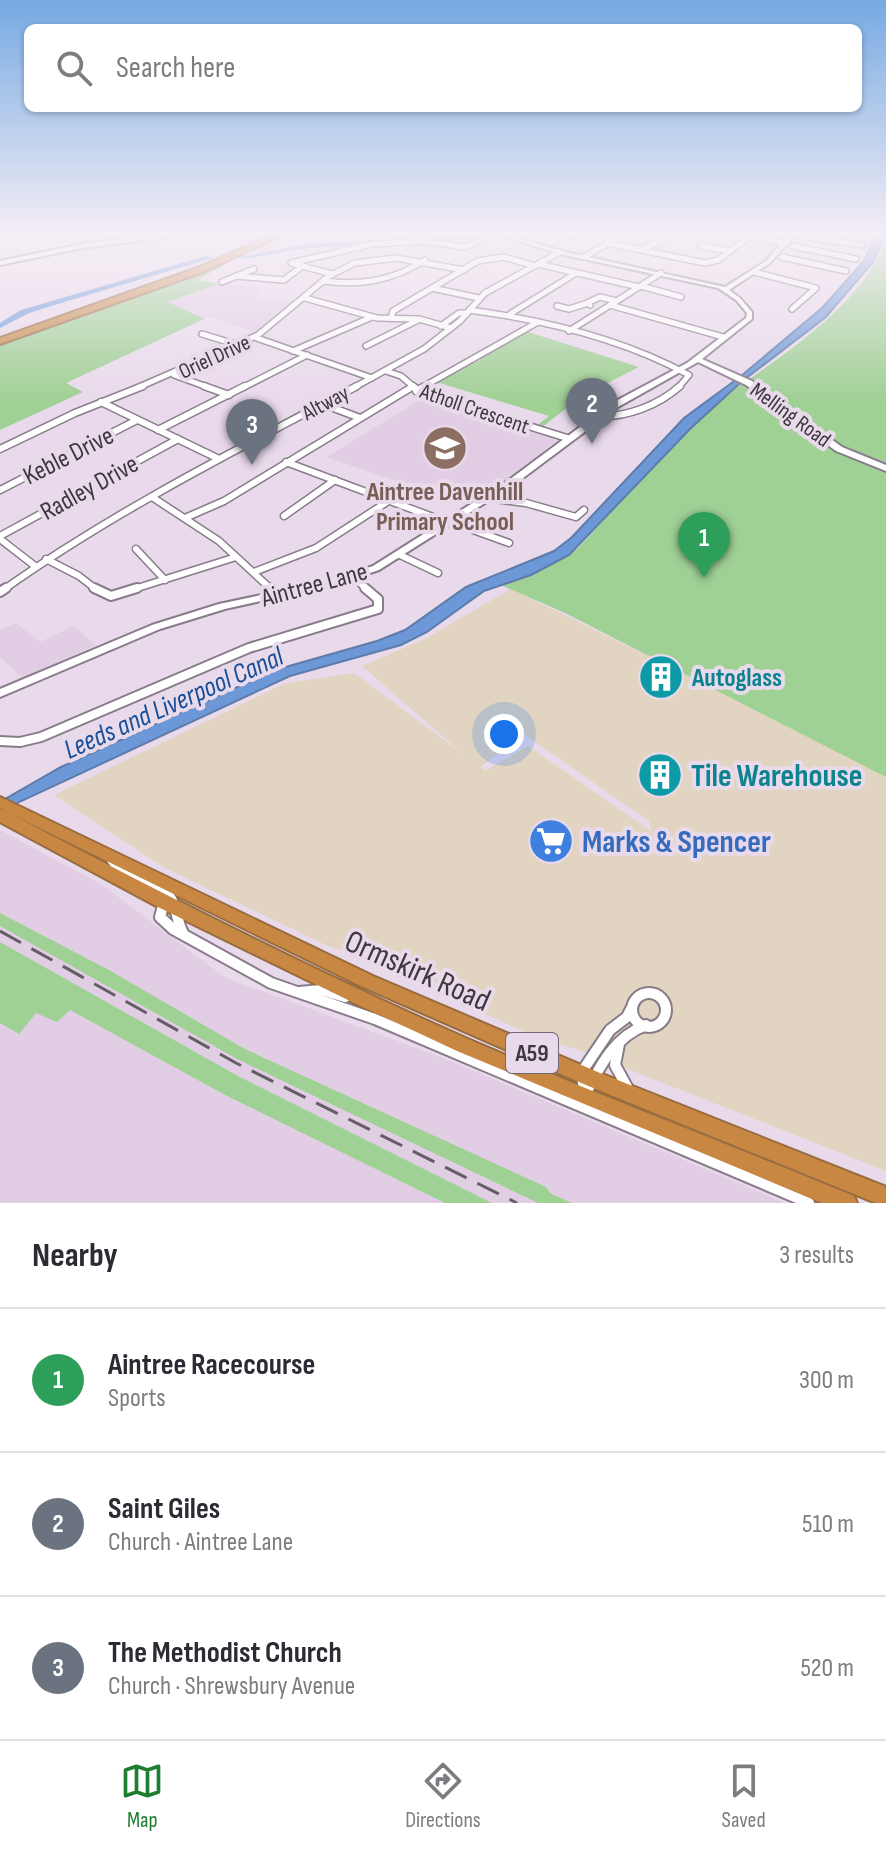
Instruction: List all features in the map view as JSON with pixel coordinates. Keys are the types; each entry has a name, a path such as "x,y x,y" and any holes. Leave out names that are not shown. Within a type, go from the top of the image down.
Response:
{"highway":[{"path":"0,339 135,289"},
{"path":"0,339 145,289"},
{"name":"Ormskirk Road","path":"0,802 9,815 174,897 367,981 847,1203"},
{"name":"Ormskirk Road","path":"9,815 109,855 296,968 403,1018 586,1083 638,1098 886,1197"}],"main road":[{"name":"Aintree Lane","path":"0,693 156,627 223,606 353,577 400,555 487,498 597,416 680,371 749,319 750,313 726,289"},
{"name":"Melling Road","path":"697,359 746,381 831,444 886,468"}],"street":[{"name":"Oriel Drive","path":"0,449 101,402 174,375 254,337 278,323 314,289"},
{"path":"391,318 393,311 430,289"},
{"path":"437,289 479,298"},
{"name":"Altway","path":"0,592 46,559 152,497 424,349 451,328 479,298 494,289"},
{"path":"510,314 550,289"},
{"path":"569,331 636,289"},
{"path":"649,289 690,299"},
{"path":"792,309 815,289"},
{"path":"557,306 569,309 589,304 598,297 723,337"},
{"path":"304,298 374,317 419,319 451,328"},
{"path":"441,326 459,313 468,311 510,314 637,351 680,371"},
{"path":"293,351 374,317"},
{"path":"366,346 419,319"},
{"path":"185,518 224,501 360,418 538,322"},
{"path":"210,330 201,334 238,345"},
{"path":"254,337 372,378"},
{"path":"158,430 307,355"},
{"name":"Atholl Crescent","path":"386,371 401,376 414,389 567,438"},
{"name":"Aintree Lane","path":"597,416 611,419 652,404 689,378 687,373 680,371"},
{"path":"174,375 229,395"},
{"path":"101,402 219,459"},
{"path":"323,404 360,418"},
{"name":"Keble Drive","path":"0,490 137,420"},
{"name":"Radley Drive","path":"0,537 178,439"},
{"path":"286,462 509,543"},
{"path":"284,516 335,480"},
{"path":"152,497 236,557 277,595"},
{"path":"487,498 501,503 519,502 567,517 576,517 584,510"},
{"path":"254,572 316,548 390,500"},
{"path":"0,537 35,566"},
{"path":"136,549 165,580"},
{"path":"400,555 438,573"},
{"path":"46,559 79,576 105,595 236,557"},
{"path":"0,741 20,742 41,737 249,648 362,617 378,609 378,599 353,577"},
{"path":"174,897 175,917 184,935 242,969 296,992 375,1019 809,1203"},
{"path":"296,992 321,990 403,1018"},
{"path":"643,994 655,995 665,1002 668,1012 664,1022 646,1025 624,1035 586,1083 610,1030 627,1017 634,998 643,994"},
{"path":"631,1009 636,1019 646,1025"},
{"path":"624,1035 616,1052 615,1065 621,1080 638,1098"}],"shaded area":[{"path":"205,289 259,289 255,298 296,302 278,319 256,332 208,317 204,319 167,303"},
{"name":"Aintree Davenhill Primary School","path":"425,397 559,438 530,463 467,505 326,457"},
{"path":"511,589 798,729 886,777 886,1171 582,1051 531,1035 355,954 328,946 165,868 54,795 286,683 354,673 464,755 362,666 425,639","holes":["525,735 649,821 652,832 528,746 485,771 480,767"]},
{"path":"16,623 40,642 73,626 96,645 22,678 0,657 0,630"},
{"path":"0,830 101,884 226,978 441,1057 785,1203 572,1203 550,1193 545,1187 245,1049 109,970 0,913"},
{"path":"0,926 239,1060 538,1203 492,1203 238,1076 0,942"},
{"path":"70,1010 225,1095 445,1203 0,1203 0,1023 19,1034 36,1013"}],"green space":[{"path":"152,289 204,289 168,302 204,319 66,383 83,392 0,430 0,345"},
{"path":"856,289 886,289 886,466 836,445 781,406 778,410 836,451 886,471 886,777 565,613 501,585 531,575 577,549 673,446 740,383 764,398 769,395 747,381 807,336"},
{"path":"525,331 639,367 582,396 541,428 535,427 549,416 436,382 478,361"},
{"path":"0,913 109,970 245,1049 546,1187 550,1193 572,1203 538,1203 239,1060 0,926"},
{"path":"0,942 238,1076 492,1203 445,1203 225,1095 70,1010 57,1022 36,1013 19,1034 0,1023"}],"water":[{"path":"839,289 850,289 826,317 740,383 690,429 569,555 531,575 484,591 427,632 401,645 290,676 0,811 0,802 61,767 275,670 405,630 466,587 554,551 571,538 684,418 741,376 822,308"}],"waterway":[{"path":"0,326 24,312 100,289"}],"railway":[{"path":"0,931 236,1063 517,1203"}],"place":[{"name":"Saint Giles","path":"592,444"},
{"name":"Aintree Davenhill Primary School","path":"445,448"},
{"name":"The Methodist Church","path":"252,465"},
{"name":"Aintree Racecourse","path":"704,578"},
{"name":"Autoglass","path":"661,677"},
{"name":"Tile Warehouse","path":"660,775"},
{"name":"Marks & Spencer","path":"551,841"}],"water label":[{"name":"Leeds and Liverpool Canal","path":"173,702"}]}
